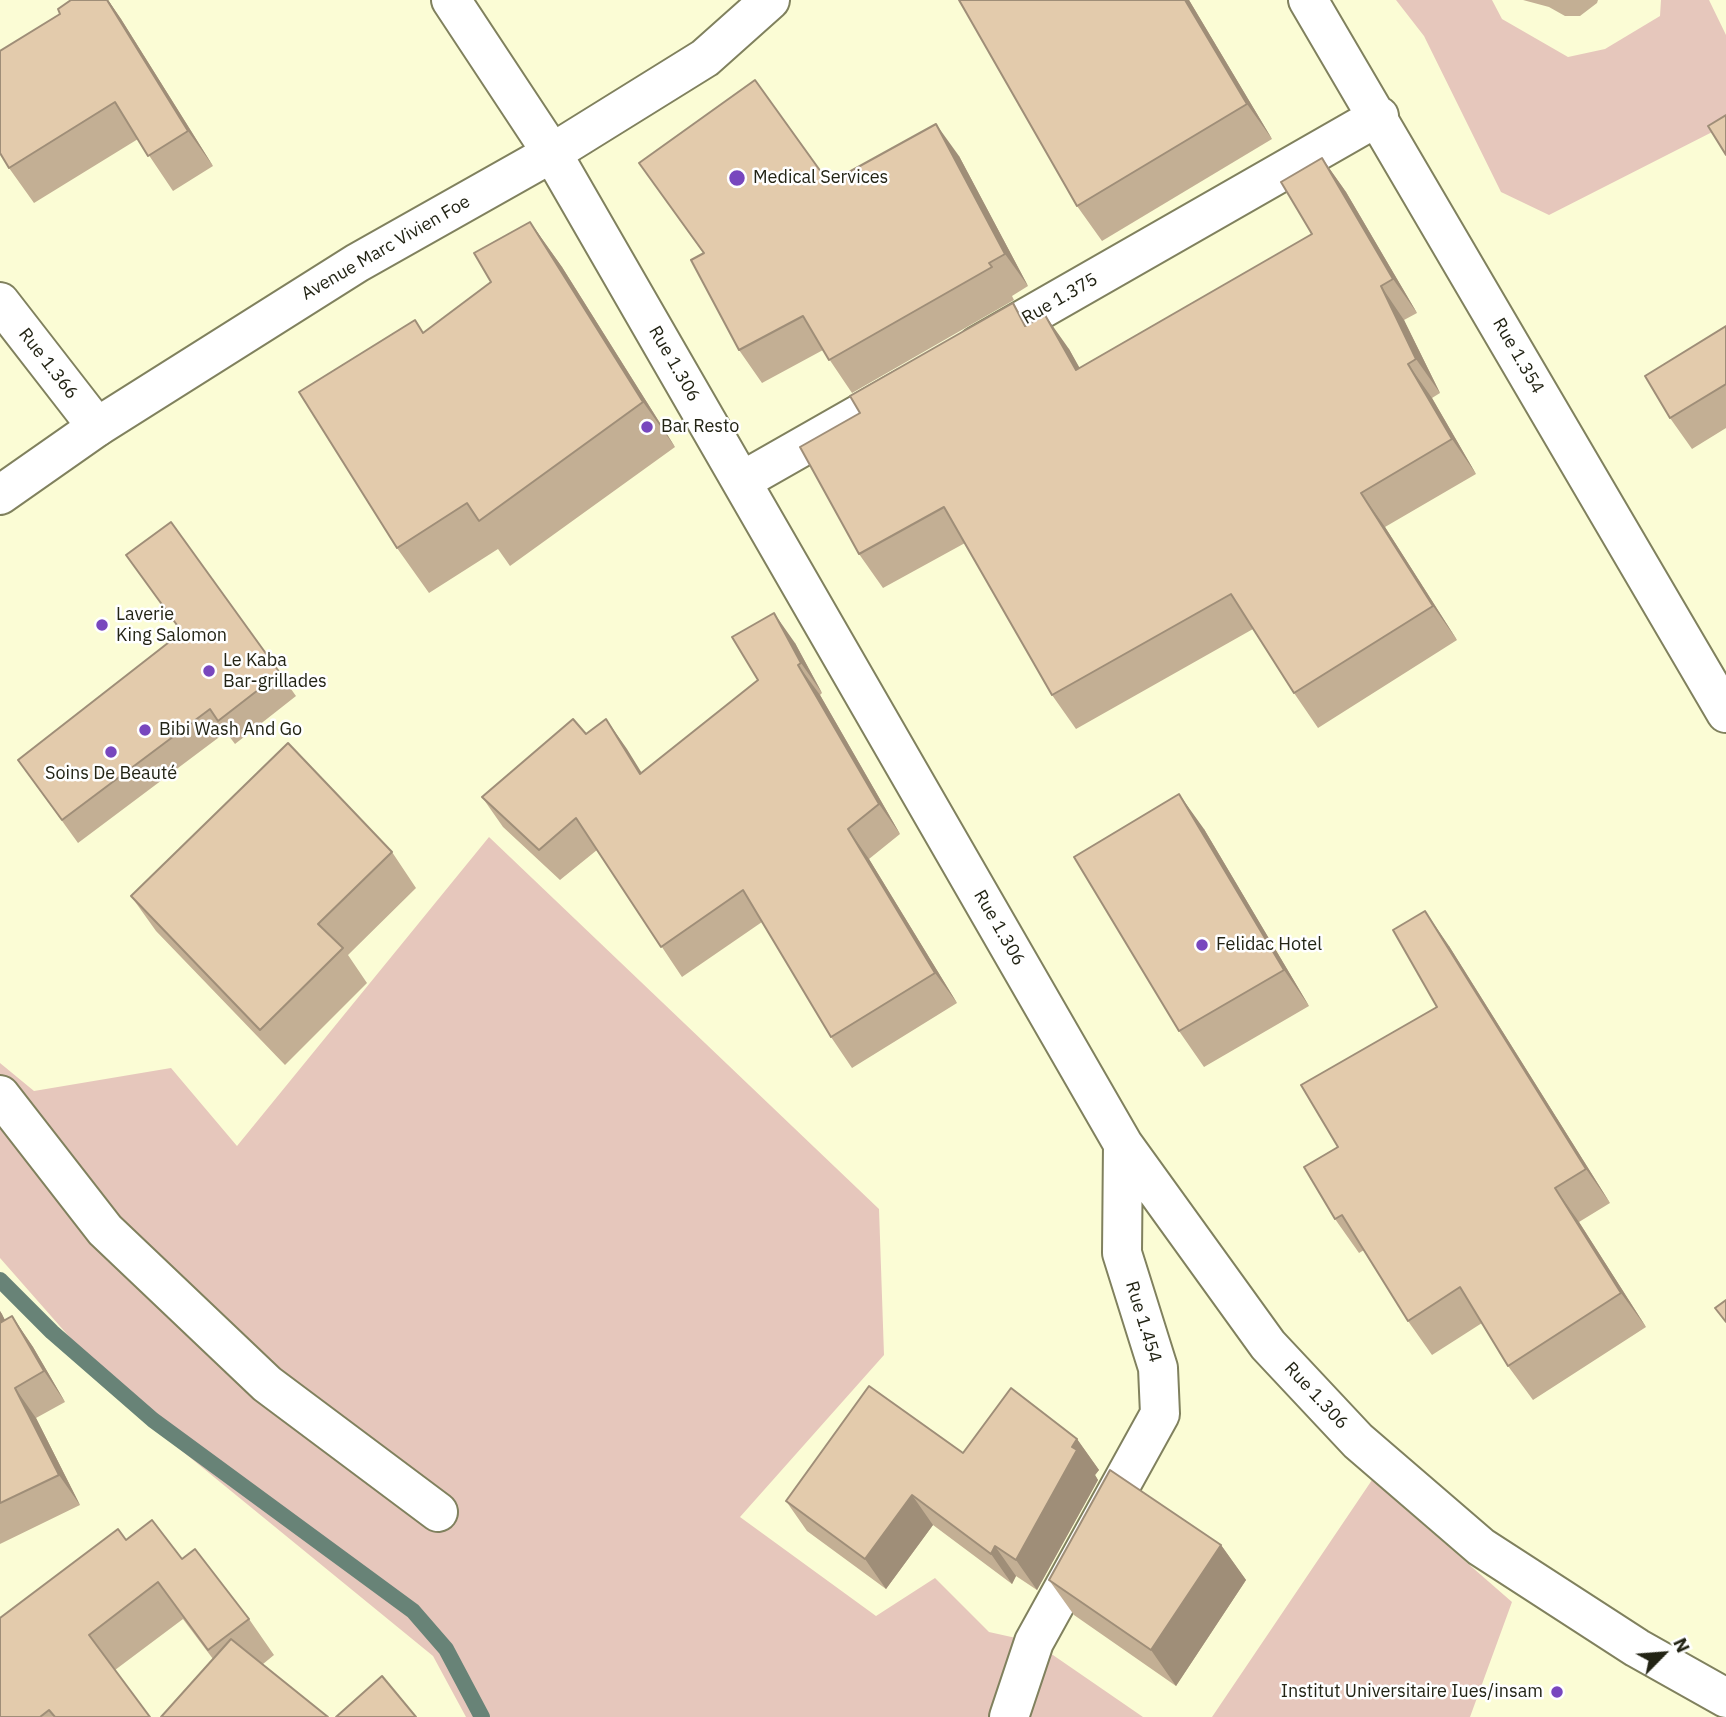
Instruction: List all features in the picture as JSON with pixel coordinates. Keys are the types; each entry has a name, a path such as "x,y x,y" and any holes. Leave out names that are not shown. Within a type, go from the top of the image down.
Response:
{"street":[{"name":"Rue 1.306","path":"451,0 552,153 1123,1144 1268,1345 1358,1441 1481,1547 1637,1648 1726,1698"},
{"name":"Avenue Marc Vivien Foe","path":"0,495 97,427 357,263 552,153 705,58 770,0"},
{"name":"Rue 1.354","path":"1308,0 1379,116 1726,713"},
{"name":"Rue 1.375","path":"741,481 1379,116"},
{"name":"Rue 1.366","path":"0,302 97,427"},
{"path":"0,1095 105,1230 267,1384 439,1512"},
{"name":"Rue 1.454","path":"1009,1717 1034,1642 1160,1414 1158,1368 1122,1252 1123,1144"}],"shaded area":[{"path":"1396,0 1492,0 1502,19 1568,57 1605,49 1660,16 1661,0 1709,0 1726,35 1726,125 1549,215 1501,192 1424,36"},
{"path":"489,837 879,1209 884,1355 740,1517 876,1616 935,1578 989,1632 1034,1642 1143,1717 466,1717 433,1656 138,1415 0,1258 0,1063 34,1091 171,1068 237,1146"},
{"path":"1372,1480 1512,1602 1470,1717 1212,1717"}],"building":[{"path":"71,0 107,0 188,131 148,156 115,102 9,168 0,153 0,51 60,14 58,9"},
{"path":"959,0 1185,0 1247,104 1077,206"},
{"path":"755,80 829,183 936,124 1005,254 989,263 992,267 829,360 803,316 739,350 691,260 704,253 639,163"},
{"path":"1726,115 1726,155 1708,126"},
{"path":"1322,158 1393,279 1381,286 1416,359 1408,364 1452,439 1361,493 1433,606 1294,693 1231,594 1052,695 944,507 859,554 800,447 860,413 850,396 1013,303 1025,326 1045,315 1076,370 1312,234 1281,182"},
{"path":"530,222 643,402 479,521 467,503 397,548 299,392 415,320 423,333 491,282 474,253"},
{"path":"1726,326 1726,384 1670,418 1645,376"},
{"path":"171,522 280,673 218,721 210,709 62,820 18,760 182,632 126,555"},
{"path":"774,613 801,663 798,665 879,804 848,829 935,973 831,1037 743,890 661,947 576,818 539,850 482,797 573,719 586,734 606,719 640,774 758,680 732,637"},
{"path":"288,743 392,852 318,924 343,948 260,1030 131,896"},
{"path":"1179,794 1284,970 1179,1031 1074,857"},
{"path":"1425,911 1586,1169 1555,1188 1621,1293 1508,1366 1460,1287 1408,1321 1342,1215 1335,1219 1304,1167 1338,1147 1301,1085 1437,1007 1393,930"},
{"path":"1726,1300 1726,1322 1715,1308"},
{"path":"12,1316 44,1371 15,1388 59,1475 0,1503 0,1323"},
{"path":"869,1386 963,1453 1011,1388 1077,1439 1072,1447 1077,1450 1016,1560 995,1546 991,1554 912,1495 865,1559 786,1501"},
{"path":"1110,1470 1221,1545 1151,1650 1049,1580"},
{"path":"152,1520 182,1559 195,1549 249,1619 208,1650 158,1582 89,1635 150,1717 55,1717 49,1710 40,1717 0,1717 0,1618 118,1529 126,1540"},
{"path":"231,1639 328,1717 161,1717"},
{"path":"382,1676 416,1717 336,1717"}],"waterway":[{"path":"0,1280 52,1332 153,1420 413,1611 446,1649 482,1717"}],"place":[{"name":"Medical Services","path":"737,178"},
{"name":"Bar Resto","path":"647,427"},
{"name":"Laverie King Salomon","path":"102,625"},
{"name":"Le Kaba Bar-grillades","path":"209,671"},
{"name":"Bibi Wash And Go","path":"145,730"},
{"name":"Soins De Beauté","path":"111,752"},
{"name":"Felidac Hotel","path":"1202,945"},
{"name":"Institut Universitaire Iues/insam","path":"1557,1692"}]}
